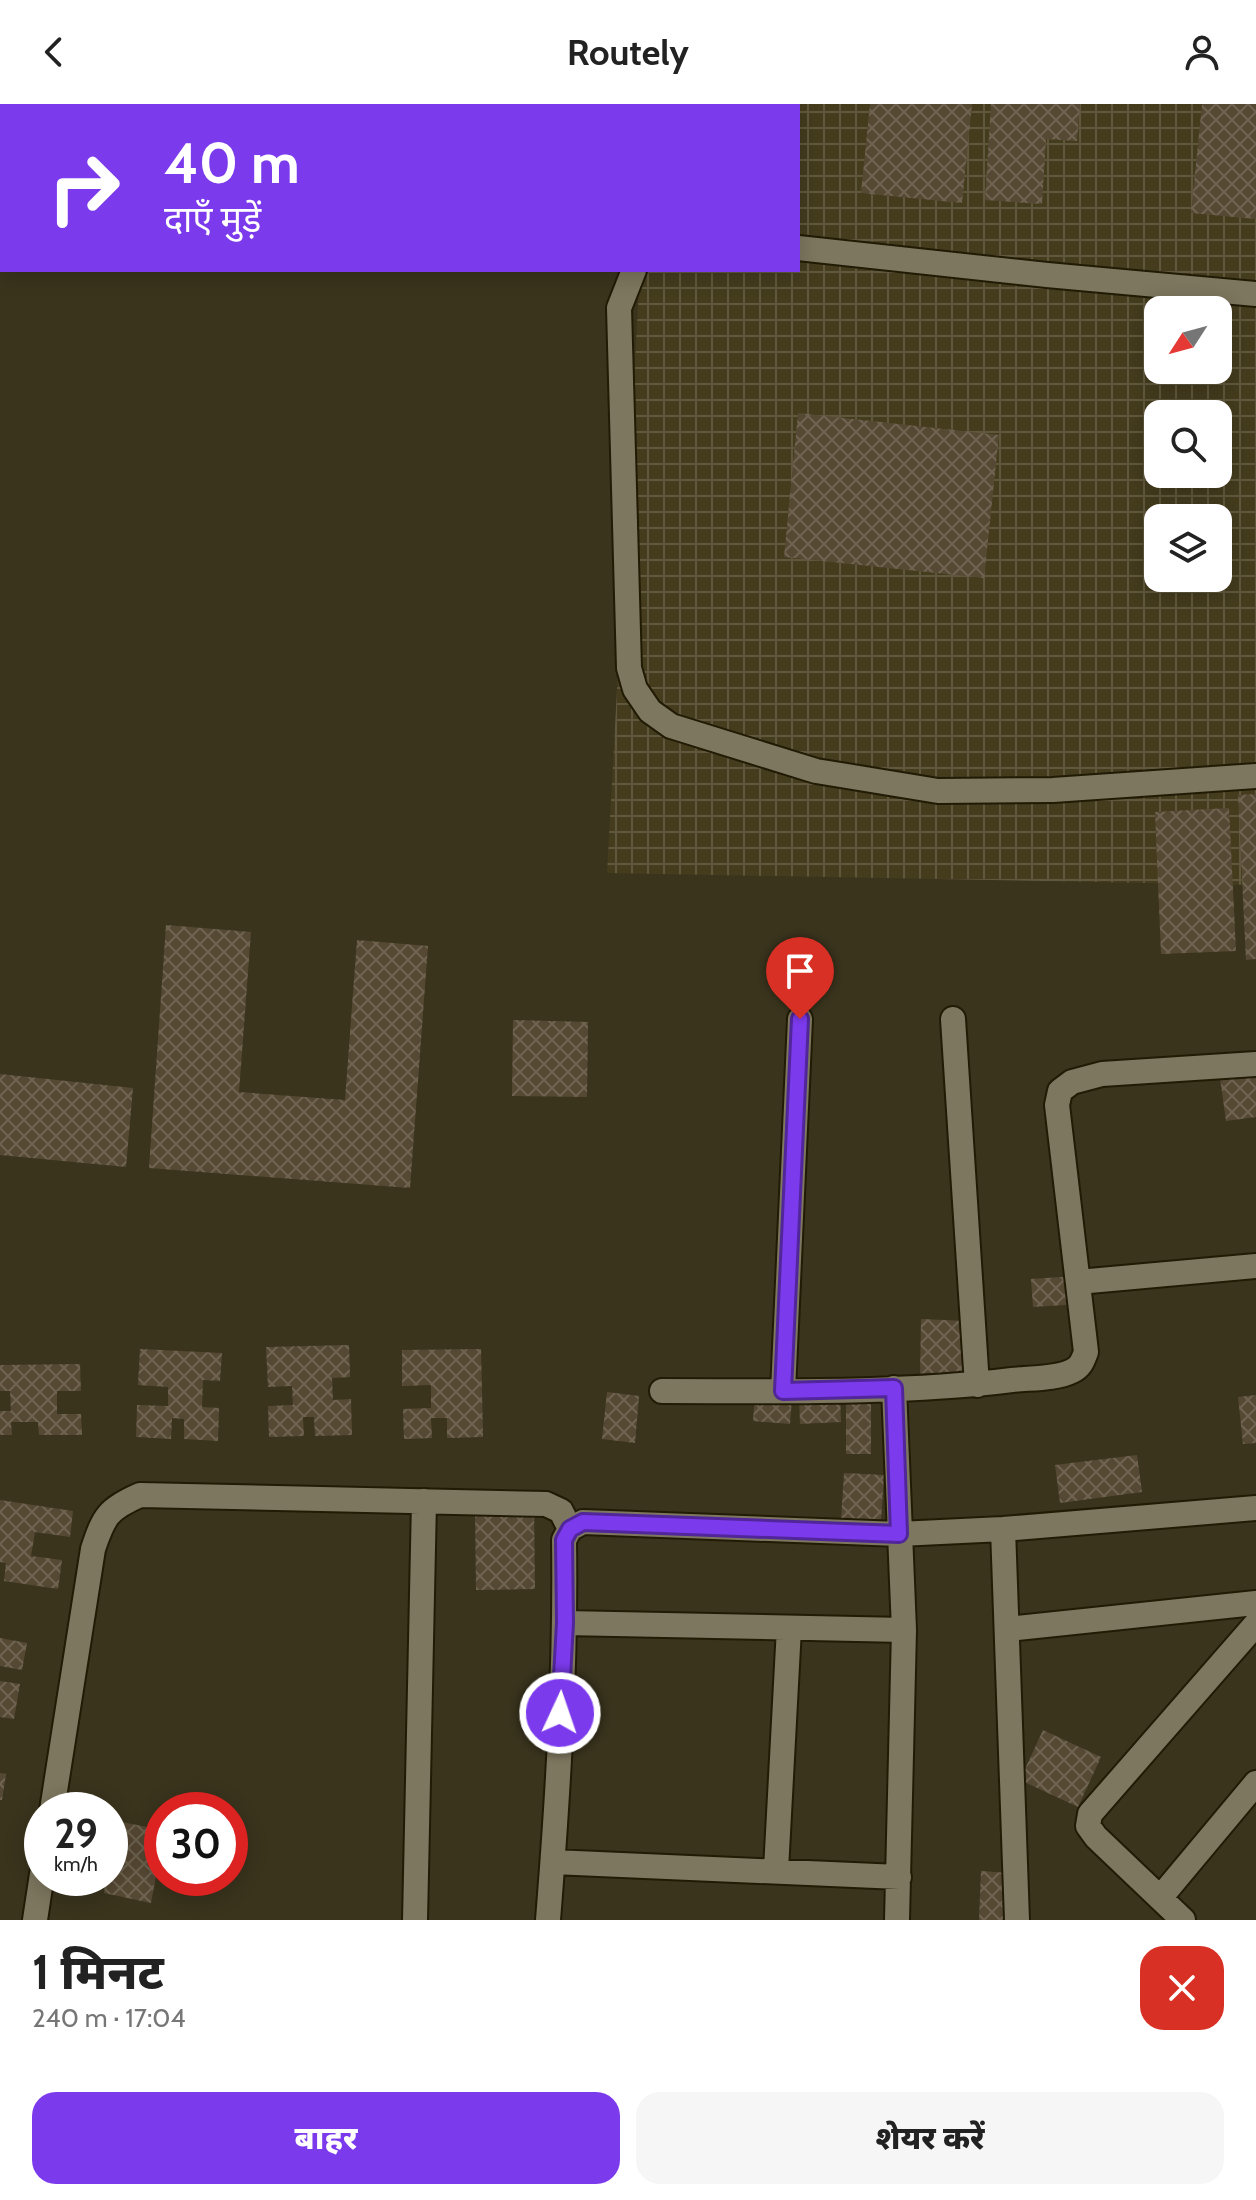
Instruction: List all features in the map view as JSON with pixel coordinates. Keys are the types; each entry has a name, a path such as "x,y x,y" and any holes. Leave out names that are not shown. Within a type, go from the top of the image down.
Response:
{"street":[{"path":"800,248 1256,294"},
{"path":"633,272 619,308 629,668 635,689 650,711 671,726 816,771 938,791 1053,790 1256,776"},
{"path":"783,1391 800,1019"},
{"path":"953,1019 977,1385"},
{"path":"662,1391 977,1385 1060,1375 1074,1370 1082,1363 1086,1352 1057,1105 1060,1091 1072,1082 1102,1074 1256,1064"},
{"path":"1078,1282 1256,1266"},
{"path":"894,1388 904,1630 897,1920"},
{"path":"55,1792 93,1549 102,1523 117,1505 140,1495 546,1504 561,1511 570,1529"},
{"path":"415,1920 424,1501"},
{"path":"548,1920 565,1623 564,1540 570,1529 583,1522 899,1534 1003,1529 1256,1508"},
{"path":"1003,1529 1017,1920"},
{"path":"1007,1629 1256,1603"},
{"path":"565,1623 904,1630"},
{"path":"1183,1920 1096,1837 1088,1826 1090,1814 1256,1624"},
{"path":"776,1870 789,1628"},
{"path":"1160,1898 1256,1783"},
{"path":"553,1862 899,1877"},
{"path":"35,1920 39,1896"}],"shaded area":[{"path":"800,104 1256,104 1256,885 607,873 640,272 800,272"}],"building":[{"path":"870,104 972,104 962,203 861,193"},
{"path":"991,104 1080,104 1077,141 1046,139 1042,204 985,200"},
{"path":"1202,104 1256,104 1256,219 1191,213"},
{"path":"798,413 999,435 984,578 784,557"},
{"path":"1256,794 1256,959 1246,960 1238,795"},
{"path":"1229,808 1236,951 1161,954 1155,812"},
{"path":"166,925 251,932 239,1092 345,1100 357,940 428,946 410,1188 149,1168"},
{"path":"513,1020 588,1022 587,1097 512,1096"},
{"path":"1256,1073 1256,1117 1226,1121 1220,1078"},
{"path":"0,1074 133,1088 126,1167 0,1155"},
{"path":"1077,1276 1079,1304 1033,1307 1031,1279"},
{"path":"921,1319 968,1321 967,1375 920,1374"},
{"path":"349,1345 350,1377 332,1378 333,1400 351,1399 352,1435 315,1436 314,1417 303,1417 304,1436 269,1437 268,1406 293,1405 292,1386 268,1387 266,1347"},
{"path":"140,1349 222,1353 220,1381 203,1380 202,1407 219,1408 218,1441 184,1439 184,1419 172,1418 171,1439 136,1437 137,1405 168,1406 168,1387 138,1385"},
{"path":"481,1349 483,1437 447,1438 447,1418 431,1418 432,1438 404,1439 403,1409 431,1408 431,1385 402,1386 402,1350"},
{"path":"80,1364 81,1391 57,1391 57,1414 81,1414 82,1435 39,1435 38,1422 11,1422 12,1435 0,1435 0,1411 11,1411 10,1391 0,1391 0,1365"},
{"path":"607,1392 639,1396 635,1443 602,1439"},
{"path":"840,1394 841,1422 800,1424 799,1396"},
{"path":"755,1395 792,1398 790,1424 753,1421"},
{"path":"1256,1395 1256,1443 1243,1444 1238,1397"},
{"path":"846,1400 871,1401 871,1454 846,1454"},
{"path":"1137,1455 1142,1492 1060,1503 1055,1465"},
{"path":"844,1473 884,1475 881,1521 841,1519"},
{"path":"0,1500 73,1511 70,1537 35,1532 31,1556 62,1560 58,1589 4,1581 6,1563 0,1562"},
{"path":"534,1510 535,1589 476,1590 475,1511"},
{"path":"0,1638 27,1643 22,1670 0,1666"},
{"path":"0,1681 20,1684 14,1719 0,1717"},
{"path":"1043,1730 1101,1757 1078,1807 1020,1780"},
{"path":"0,1773 6,1774 2,1800 0,1800"},
{"path":"128,1823 144,1826 144,1896 152,1896 151,1903 118,1896 128,1896"},
{"path":"981,1871 1009,1873 1006,1920 979,1920"}],"route":[{"path":"560,1713 565,1623 564,1540 570,1529 583,1522 899,1534 894,1388 783,1391 800,1019"}]}
